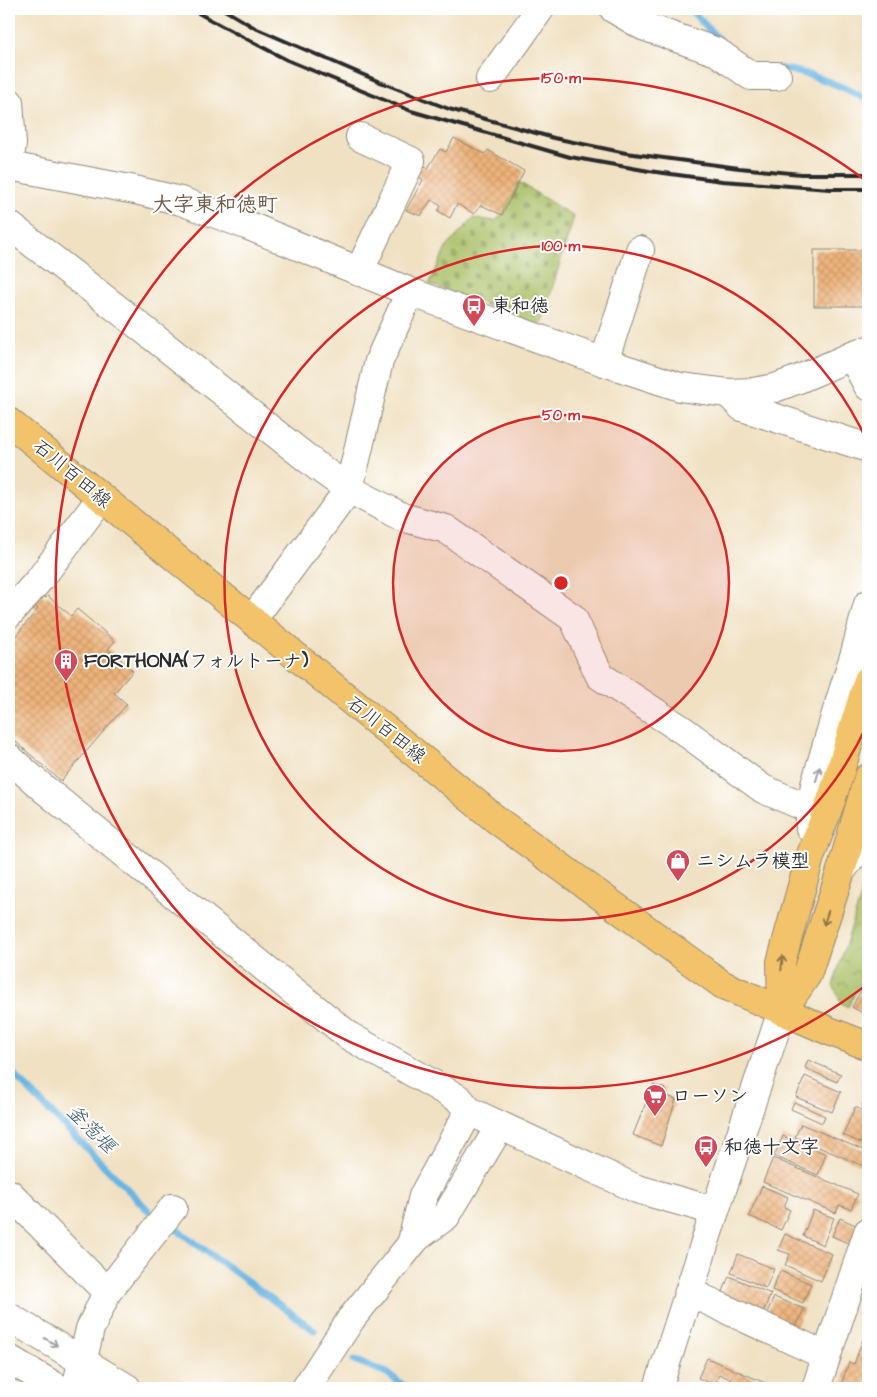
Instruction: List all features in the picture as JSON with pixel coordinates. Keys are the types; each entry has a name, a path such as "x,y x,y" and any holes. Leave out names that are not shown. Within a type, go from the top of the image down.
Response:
{"main road":[{"name":"石川百田線","path":"9,422 498,821 723,986 868,1046"},
{"path":"782,1011 781,962 810,857 832,798 868,680"},
{"path":"782,1011 807,975 841,871 868,778"}],"street":[{"path":"490,79 540,9"},
{"path":"614,9 643,26 717,52 751,76 777,76"},
{"path":"9,102 12,144 9,162"},
{"path":"359,272 411,161 360,137"},
{"path":"9,166 135,190 181,201 249,226 410,292 604,362 680,387 728,393 753,392 776,388 860,353 868,386"},
{"path":"9,226 128,316 318,467 349,489 402,517 446,529 573,618 600,676 684,731 763,789 810,809"},
{"path":"604,362 640,250"},
{"path":"252,620 349,489 379,360 410,292"},
{"path":"728,393 742,407 868,448"},
{"path":"9,614 40,579 101,498"},
{"path":"810,857 810,809 815,785 868,604"},
{"path":"9,758 66,807 349,1036 459,1099 469,1111 500,1126 637,1189 715,1211"},
{"path":"841,871 868,837"},
{"path":"658,1388 782,1011"},
{"path":"469,1111 423,1196 412,1241 446,1216 500,1126"},
{"path":"9,1196 10,1194 107,1292"},
{"path":"76,1388 90,1329 107,1292 174,1208"},
{"path":"816,1388 868,1232"},
{"path":"306,1388 351,1319 417,1237"},
{"path":"689,1292 826,1356"},
{"path":"9,1317 127,1388"},
{"path":"9,1359 58,1388"}],"green space":[{"path":"519,182 574,217 541,325 429,284 446,248 473,218 495,221 502,215"},
{"path":"868,873 868,968 848,1007 842,1005 833,985"}],"building":[{"path":"454,138 485,154 488,150 524,171 502,215 481,205 474,214 457,204 450,218 438,211 441,206 431,200 421,216 406,210 423,180 417,175 423,165 428,168 440,149 446,152"},
{"path":"814,250 868,250 868,306 814,306"},
{"name":"FORTHONA(フォルトーナ)","path":"38,592 46,598 48,596 71,616 77,609 115,641 108,649 133,671 114,693 127,704 61,781 9,736 9,644 38,609 29,601"},
{"path":"868,977 868,1016 852,1007"},
{"path":"808,1060 841,1074 837,1082 805,1068"},
{"path":"805,1076 841,1092 832,1112 796,1097"},
{"name":"ローソン","path":"653,1085 666,1089 664,1095 676,1099 661,1146 633,1135"},
{"path":"868,1091 868,1109 862,1106"},
{"path":"794,1102 825,1116 822,1123 791,1109"},
{"path":"855,1107 868,1113 868,1146 843,1135"},
{"path":"801,1124 868,1152 868,1168 795,1137"},
{"path":"783,1136 826,1154 818,1175 774,1156"},
{"path":"773,1158 858,1194 851,1209 839,1205 836,1213 763,1182"},
{"path":"762,1186 788,1197 784,1207 790,1210 781,1230 749,1216"},
{"path":"813,1210 834,1218 823,1245 803,1236"},
{"path":"840,1218 862,1228 854,1246 832,1236"},
{"path":"785,1234 832,1254 821,1281 785,1265 790,1254 778,1250"},
{"path":"738,1254 774,1269 766,1288 731,1273"},
{"path":"780,1271 811,1284 803,1303 772,1290"},
{"path":"729,1276 771,1294 762,1314 721,1297"},
{"path":"774,1297 804,1309 796,1327 766,1315"},
{"path":"865,1334 868,1335 868,1388 840,1388 849,1362 854,1364"},
{"path":"707,1358 777,1388 726,1388 730,1379 719,1374 715,1385 698,1378"},
{"path":"695,1383 707,1388 692,1388"}],"waterway":[{"path":"690,9 721,42"},
{"path":"782,69 826,81 868,100"},
{"name":"釜萢堰","path":"9,1070 149,1211"},
{"name":"釜萢堰","path":"172,1226 314,1330"},
{"name":"釜萢堰","path":"354,1360 387,1373 407,1388"}],"railway":[{"path":"191,9 287,60 411,111 570,157 649,171 722,181 830,189 868,189"},
{"path":"223,9 255,28 380,82 449,109 554,138 626,153 739,168 801,174 868,174"}],"place":[{"name":"東和徳","path":"474,327"},
{"name":"FORTHONA(フォルトーナ)","path":"66,682"},
{"name":"ニシムラ模型","path":"678,882"},
{"name":"ローソン","path":"655,1117"},
{"name":"和徳十文字","path":"706,1168"}],"district":[{"name":"大字東和徳町","path":"215,204"}]}
